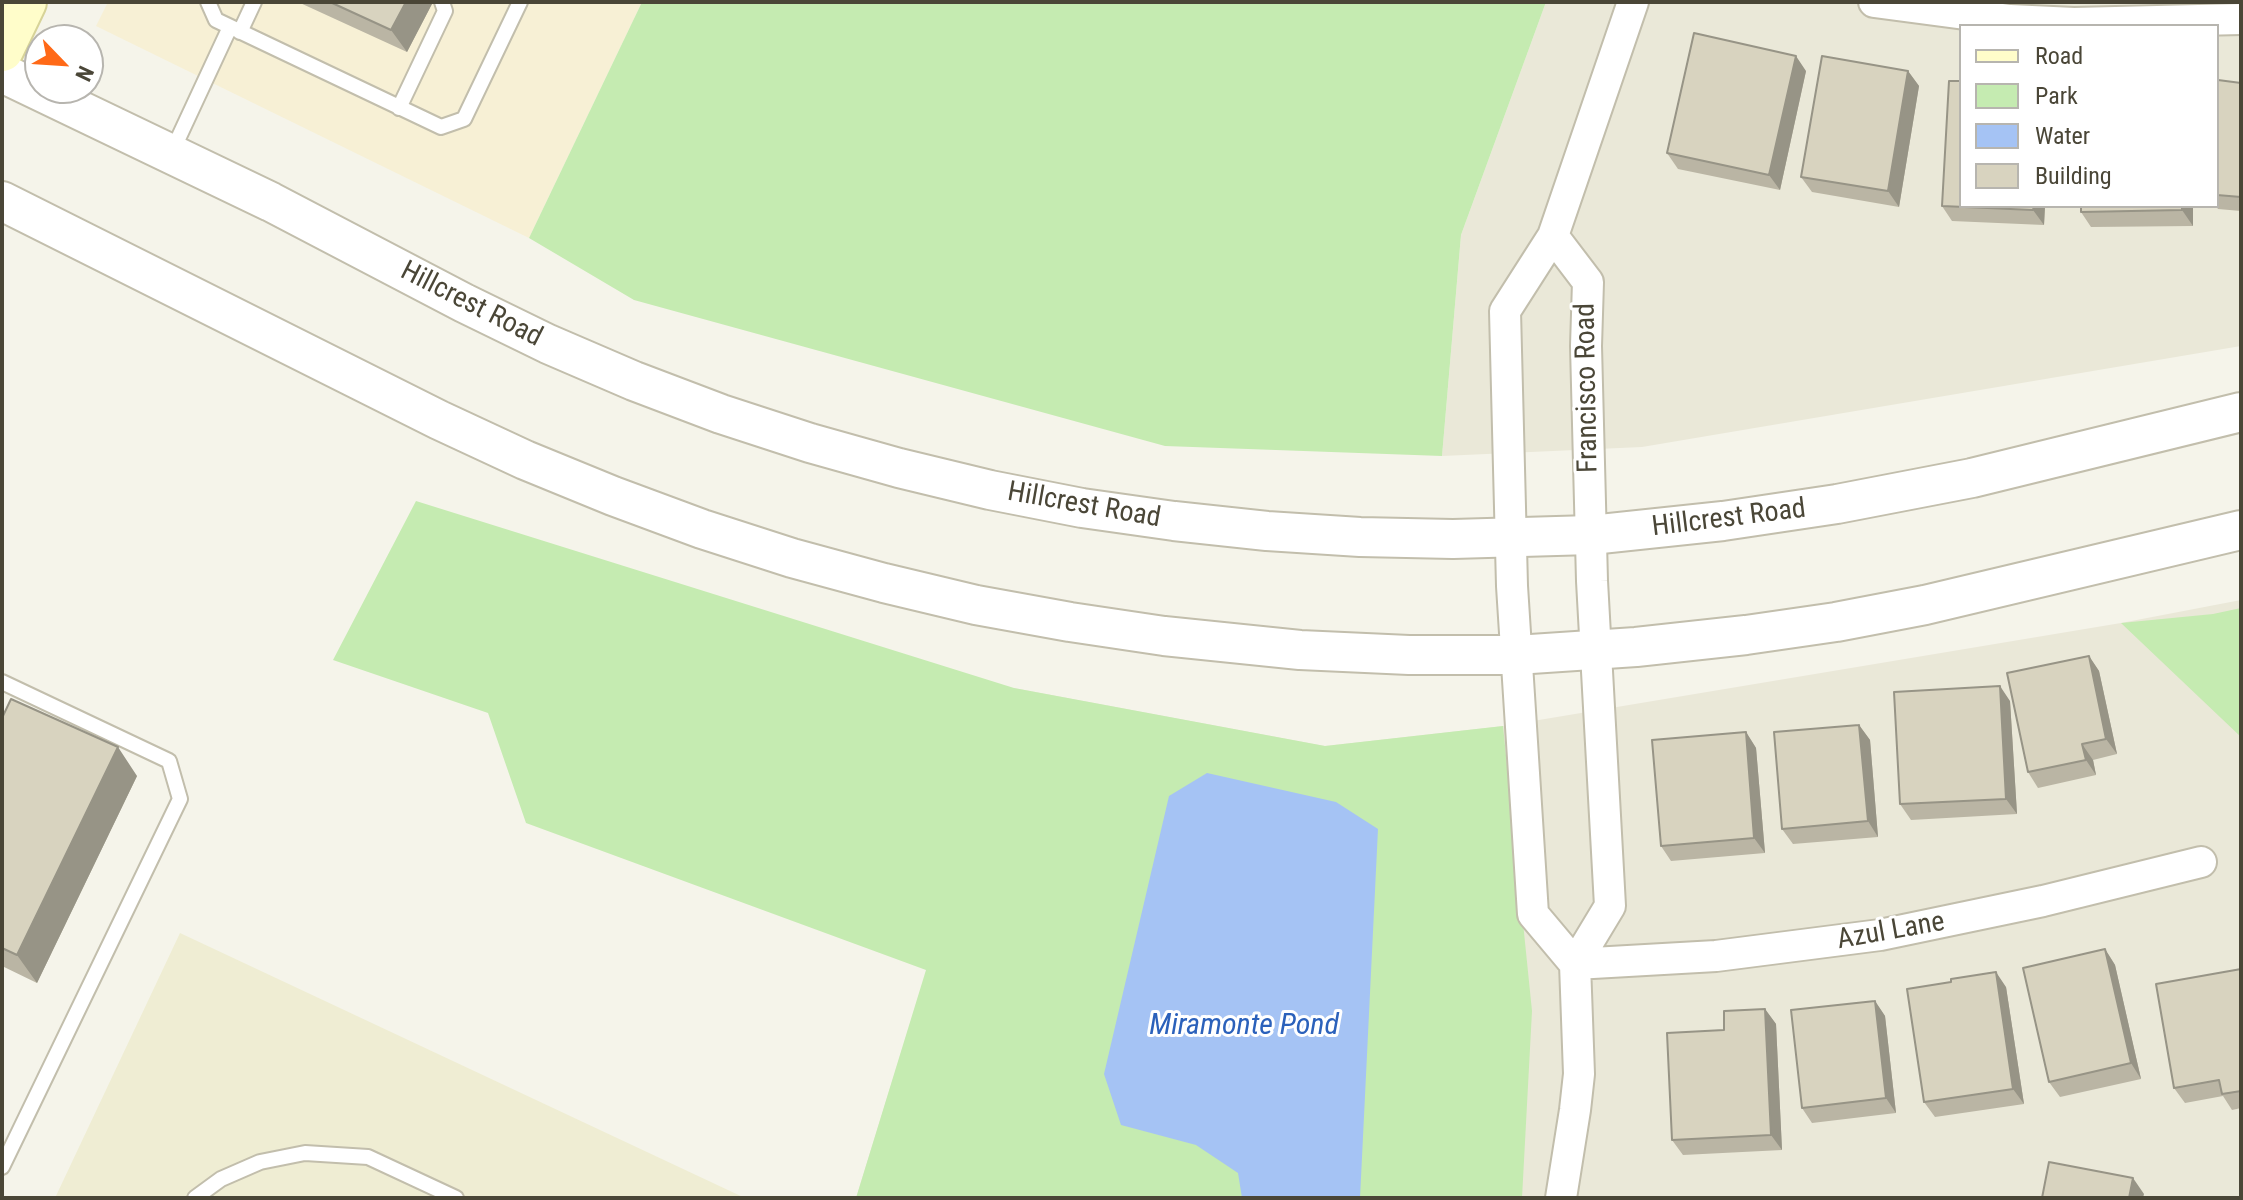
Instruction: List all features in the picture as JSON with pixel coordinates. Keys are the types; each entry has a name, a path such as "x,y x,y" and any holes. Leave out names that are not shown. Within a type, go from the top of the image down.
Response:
{"main road":[{"path":"2,50 25,2"}],"street":[{"path":"1561,1198 1579,1074 1575,964 1533,914 1516,655 1505,311 1553,236 1633,2"},
{"path":"1874,2 2042,22 2241,19"},
{"name":"Hillcrest Road","path":"2,73 271,202 548,344 634,381 721,414 899,468 1082,508 1267,531 1360,537 1591,535 1723,521 1837,504 1972,478 2241,412"},
{"path":"2,201 439,420 613,496 792,558 884,583 976,605 1164,636 1352,653 1516,655 1596,651 1836,622 1998,589 2241,530"},
{"name":"Francisco Road","path":"1553,236 1588,282 1586,362 1591,535 1610,906 1575,964"},
{"name":"Azul Lane","path":"1575,964 1716,956 1880,935 2030,905 2201,862"}],"lane":[{"path":"208,2 216,20 441,127 464,119 520,2"},
{"path":"171,154 235,30 254,2"},
{"path":"399,108 445,11 442,2"},
{"path":"2,682 169,761 180,799 2,1167"},
{"path":"195,1198 221,1179 260,1162 316,1153 368,1157 456,1198"}],"shaded area":[{"path":"108,2 642,2 529,238 104,30 104,24 97,24"},
{"path":"1546,2 2241,2 2241,346 1642,447 1442,456 1461,235"},
{"path":"2241,600 2241,1198 856,1198 1014,688 1325,746 1503,726 2121,623"},
{"path":"180,933 745,1198 55,1198"}],"green space":[{"path":"642,2 1546,2 1461,235 1442,456 1165,446 634,300 529,238"},
{"path":"416,501 1014,688 1325,746 1503,726 1532,1011 1522,1198 856,1198 926,970 526,823 488,713 333,660"},
{"path":"2241,608 2241,737 2121,623 2213,614"}],"water":[{"name":"Miramonte Pond","path":"1207,773 1336,802 1378,829 1360,1198 1242,1198 1238,1173 1196,1145 1121,1125 1104,1074 1169,796"}],"building":[{"path":"330,2 406,2 391,30"},
{"path":"1694,33 1796,56 1769,175 1667,153"},
{"path":"1822,56 1908,71 1888,191 1801,177"},
{"path":"2219,80 2241,83 2241,197 2219,195"},
{"path":"1949,81 1959,81 1959,207 1942,206"},
{"path":"1988,208 2034,208 2033,210"},
{"path":"2081,208 2182,208 2182,210 2081,212"},
{"path":"2089,656 2106,739 2082,744 2086,760 2028,772 2007,673"},
{"path":"2000,686 2006,799 1900,804 1894,692"},
{"path":"11,699 118,747 17,955 2,948 2,718"},
{"path":"1859,725 1868,821 1782,829 1774,732"},
{"path":"1746,732 1754,838 1661,846 1652,740"},
{"path":"2105,949 2131,1063 2049,1082 2023,968"},
{"path":"2241,969 2241,1091 2222,1094 2219,1080 2174,1088 2156,984"},
{"path":"1996,972 2013,1089 1924,1102 1907,989"},
{"path":"1875,1001 1886,1098 1802,1108 1791,1010"},
{"path":"1765,1009 1771,1135 1672,1140 1667,1033 1724,1030 1724,1011"},
{"path":"2049,1162 2133,1178 2129,1198 2042,1198"}]}
